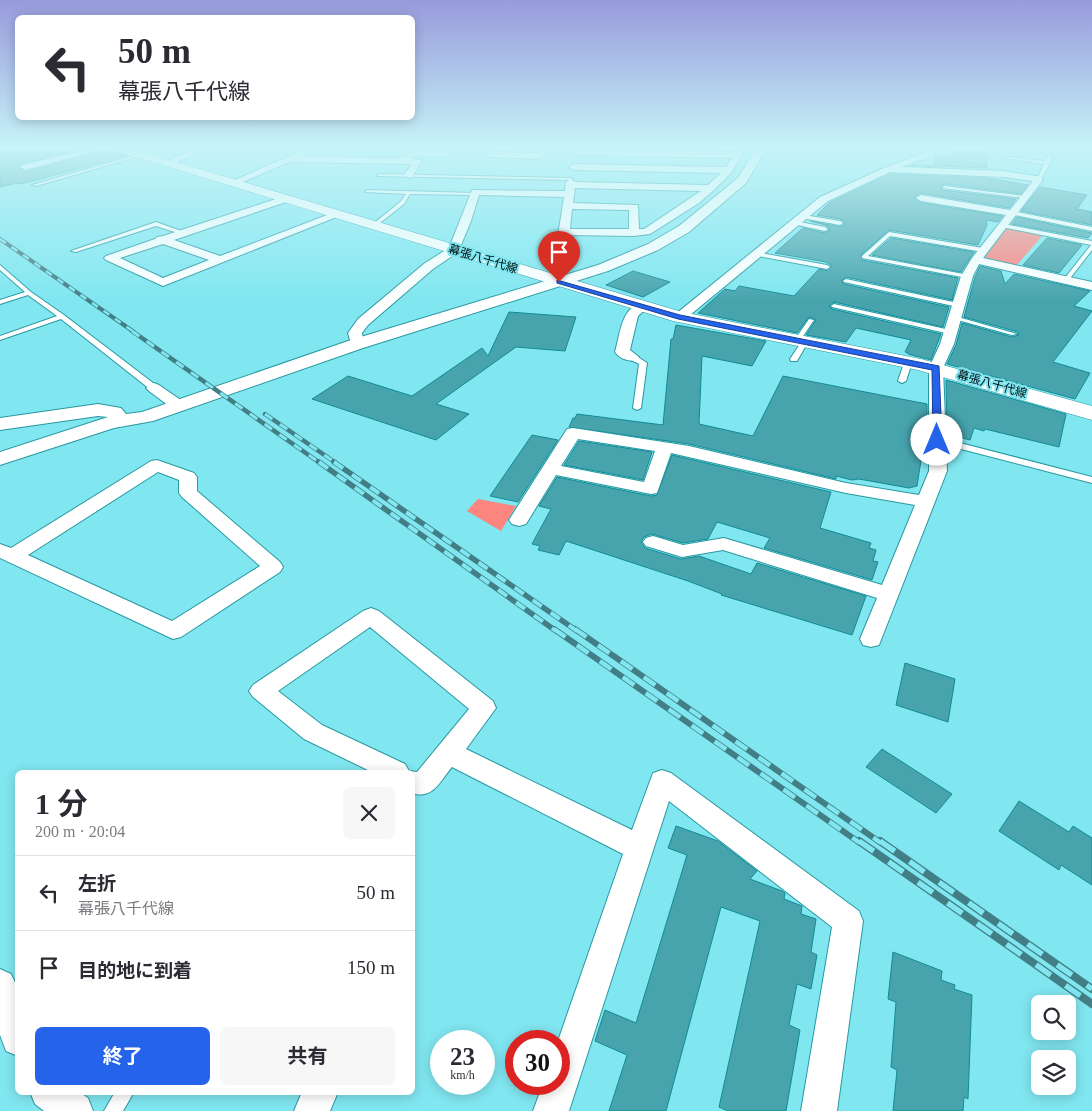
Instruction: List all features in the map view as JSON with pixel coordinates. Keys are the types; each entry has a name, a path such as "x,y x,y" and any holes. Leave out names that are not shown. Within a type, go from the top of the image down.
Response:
{"main road":[{"name":"幕張八千代線","path":"281,198 678,317 936,368 1092,413"}],"street":[{"path":"357,344 355,333 363,322 430,266 454,250 473,198"},
{"path":"559,282 559,269 569,198"},
{"path":"564,232 646,232 699,198"},
{"path":"0,459 110,423 146,417 357,344 603,268 653,247 684,229 721,198"},
{"path":"678,317 827,198"},
{"path":"921,198 1012,213"},
{"path":"871,639 938,471 936,368 947,344 968,276 979,255 1004,226 1023,198"},
{"path":"285,199 181,232 110,258 163,282 339,214"},
{"path":"568,206 634,207 634,233"},
{"path":"161,239 220,260"},
{"path":"979,255 1092,286"},
{"path":"632,357 622,352 632,314 641,306"},
{"path":"154,388 179,406"},
{"path":"0,424 98,410 114,412 121,422"},
{"path":"0,474 122,432 146,417"},
{"path":"519,520 573,433 665,448 846,488 925,502"},
{"path":"550,469 651,488 665,448"},
{"path":"157,465 188,477 188,493 273,567 173,630 6,553 157,465"},
{"path":"653,542 682,551 724,544 888,594"},
{"path":"392,770 313,732 261,690 372,616 484,708 422,785 415,782"},
{"path":"449,753 640,848"},
{"path":"550,1111 662,781 848,921 819,1111"},
{"path":"0,985 15,1030"},
{"path":"51,1095 75,1111"},
{"path":"312,1111 320,1095"}],"lane":[{"path":"375,225 402,203 405,198"},
{"path":"1012,213 1089,228 1092,220"},
{"path":"799,220 840,223"},
{"path":"799,220 825,229"},
{"path":"74,251 156,224 181,232"},
{"path":"1004,226 1092,245 1066,280"},
{"path":"968,276 864,257 889,234 979,255"},
{"path":"755,254 827,267"},
{"path":"1,269 29,293 62,316 154,388"},
{"path":"846,281 957,311 1014,334"},
{"path":"0,302 29,293"},
{"path":"834,306 950,332"},
{"path":"0,338 62,316"},
{"path":"794,359 811,320"},
{"path":"632,357 643,363 637,408"},
{"path":"902,381 908,362"},
{"path":"937,440 1092,480"},
{"path":"113,1111 123,1095"}],"shaded area":[{"path":"1007,228 1043,235 1016,266 993,261 985,257"},
{"path":"478,499 516,506 501,531 467,511"}],"building":[{"path":"840,198 915,198 921,203 1003,216 998,222 986,220 987,225 978,245 889,230 861,255 862,260 958,278 952,300 846,277 841,281 844,284 949,307 943,327 834,302 829,306 832,309 941,334 931,360 905,352 911,340 856,328 846,342 806,335 816,320 809,317 797,333 698,313 725,289 735,291 739,286 794,296 819,269 828,271 832,266 826,262 775,253 803,228 825,233 830,230 826,225 810,221 840,227 844,225 845,222 840,219 817,215 829,203"},
{"path":"949,198 1016,199 1009,208"},
{"path":"1031,198 1085,198 1077,209 1092,212 1092,225 1021,211"},
{"path":"1017,217 1092,233 1088,238 1012,224"},
{"path":"891,238 974,252 961,272 872,255"},
{"path":"1047,238 1082,245 1059,273 1023,265"},
{"path":"980,266 1001,271 1005,284 1014,274 1090,291 1074,306 1092,311 1053,362 1090,373 1075,399 947,364 956,345 962,323 1012,337 1019,335 1018,332 964,317"},
{"path":"633,271 670,282 643,297 606,285"},
{"path":"509,312 576,317 565,351 516,347 436,404 469,414 436,440 312,399 348,376 412,396 482,348 488,356"},
{"path":"676,325 766,341 752,366 702,356 699,424 753,436 783,376 927,404 927,429 924,428 925,454 922,454 917,486 909,488 836,476 836,479 689,444 569,427 577,414 663,425 671,339 673,339"},
{"path":"946,380 1066,414 1059,447 985,429 984,431 974,428 970,440 947,434"},
{"path":"532,435 558,440 518,502 490,496"},
{"path":"579,441 652,452 643,480 564,465"},
{"path":"672,455 831,492 820,528 871,543 869,548 876,550 873,561 878,562 872,580 764,548 770,538 717,522 708,539 683,543 652,534 644,537 641,542 645,548 681,559 699,556 751,574 757,563 866,596 852,635 721,595 688,581 566,541 559,555 538,550 540,546 532,544 551,509 539,506 557,477 651,496 657,495"},
{"path":"905,663 955,679 948,722 896,705"},
{"path":"882,749 952,794 936,813 866,767"},
{"path":"1019,801 1069,832 1073,826 1092,838 1092,885 1061,865 1059,870 999,831"},
{"path":"676,826 718,841 757,871 750,879 782,891 785,893 784,899 802,906 801,914 816,919 811,952 817,955 811,989 797,984 789,1025 800,1030 786,1111 728,1111 719,1107 760,921 721,907 666,1111 609,1111 627,1055 595,1041 605,1010 636,1023 687,855 668,848"},
{"path":"893,952 942,971 941,980 955,985 954,989 972,995 968,1099 964,1097 963,1111 893,1111 897,1070 891,1067 896,1002 888,999"}],"railway":[{"path":"0,239 134,332"},
{"path":"132,331 320,463"},
{"path":"265,414 336,463"},
{"path":"319,462 556,631"},
{"path":"334,462 577,631"},
{"path":"554,629 860,843"},
{"path":"575,629 881,843"},
{"path":"859,841 1092,1004"},
{"path":"880,841 1092,989"}],"route":[{"path":"559,282 678,317 936,368 937,440"}]}
